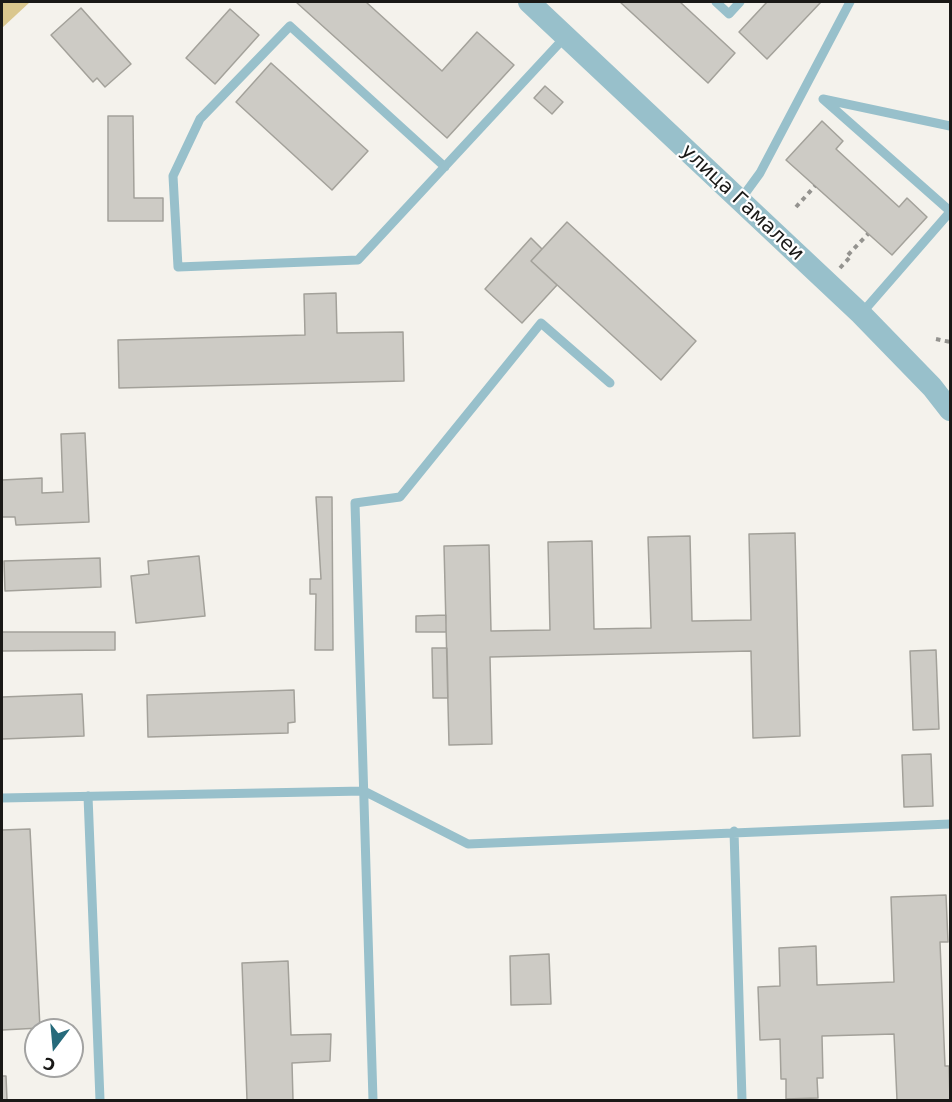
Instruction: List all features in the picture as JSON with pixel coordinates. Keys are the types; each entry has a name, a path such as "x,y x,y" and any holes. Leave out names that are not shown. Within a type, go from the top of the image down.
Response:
{"street":[{"name":"улица Гамалеи","path":"529,2 861,314 932,387 951,410"}],"lane":[{"path":"716,2 729,14 740,2"},
{"path":"739,201 760,172 849,2"},
{"path":"444,167 290,26 200,119 195,128 173,176 178,267 358,260 567,36"},
{"path":"861,314 951,211 823,99 951,126"},
{"path":"373,1101 355,502 400,496 542,323 610,383"},
{"path":"2,798 364,791 468,844 734,831 951,824"},
{"path":"88,796 100,1101"},
{"path":"734,831 742,1101"}],"path":[{"path":"796,207 815,186"},
{"path":"848,255 868,234"},
{"path":"936,339 951,342"}],"shaded area":[{"path":"2,2 30,2 2,28"}],"building":[{"path":"296,2 366,2 442,71 477,32 514,65 447,138"},
{"path":"620,2 680,2 735,53 708,83"},
{"path":"767,2 821,2 767,59 739,32"},
{"path":"81,8 131,64 105,87 97,78 93,82 51,35"},
{"path":"230,9 259,35 215,84 186,58"},
{"path":"271,63 368,151 332,190 236,102"},
{"path":"545,86 563,102 552,114 534,98"},
{"path":"108,116 133,116 134,198 163,198 163,221 108,221"},
{"path":"822,121 843,141 836,149 899,207 907,198 927,217 892,255 786,160"},
{"path":"567,222 696,341 661,380 531,261"},
{"path":"531,238 542,249 531,261 557,285 522,323 485,289"},
{"path":"336,293 337,333 403,332 404,381 119,388 118,340 305,335 304,294"},
{"path":"85,433 89,522 16,525 15,517 2,517 2,480 42,478 42,493 63,492 61,434"},
{"path":"316,497 332,497 333,650 315,650 316,594 310,594 310,579 321,579"},
{"path":"795,533 800,736 753,738 751,651 490,657 492,744 449,745 444,546 489,545 491,631 550,630 548,542 592,541 594,629 651,628 648,537 690,536 692,621 751,620 749,534"},
{"path":"199,556 205,616 136,623 131,576 149,574 148,561"},
{"path":"100,558 101,587 5,591 4,561"},
{"path":"446,615 446,632 416,632 416,616"},
{"path":"2,632 115,632 115,650 2,651"},
{"path":"432,648 447,648 448,698 433,698"},
{"path":"936,650 939,729 913,730 910,651"},
{"path":"294,690 295,722 288,723 288,733 148,737 147,695"},
{"path":"82,694 84,736 2,739 2,697"},
{"path":"931,754 933,806 904,807 902,755"},
{"path":"30,829 39,1018 24,1018 24,1029 2,1030 2,830"},
{"path":"946,895 948,942 940,942 945,1066 949,1066 950,1100 897,1100 894,1034 822,1036 823,1078 817,1078 818,1098 786,1099 786,1079 781,1079 780,1039 760,1040 758,987 780,986 779,948 816,946 817,985 894,982 891,897"},
{"path":"549,954 551,1004 511,1005 510,956"},
{"path":"288,961 291,1035 331,1034 330,1061 292,1063 293,1100 247,1100 242,963"},
{"path":"2,1076 6,1076 7,1100 2,1100"}]}
